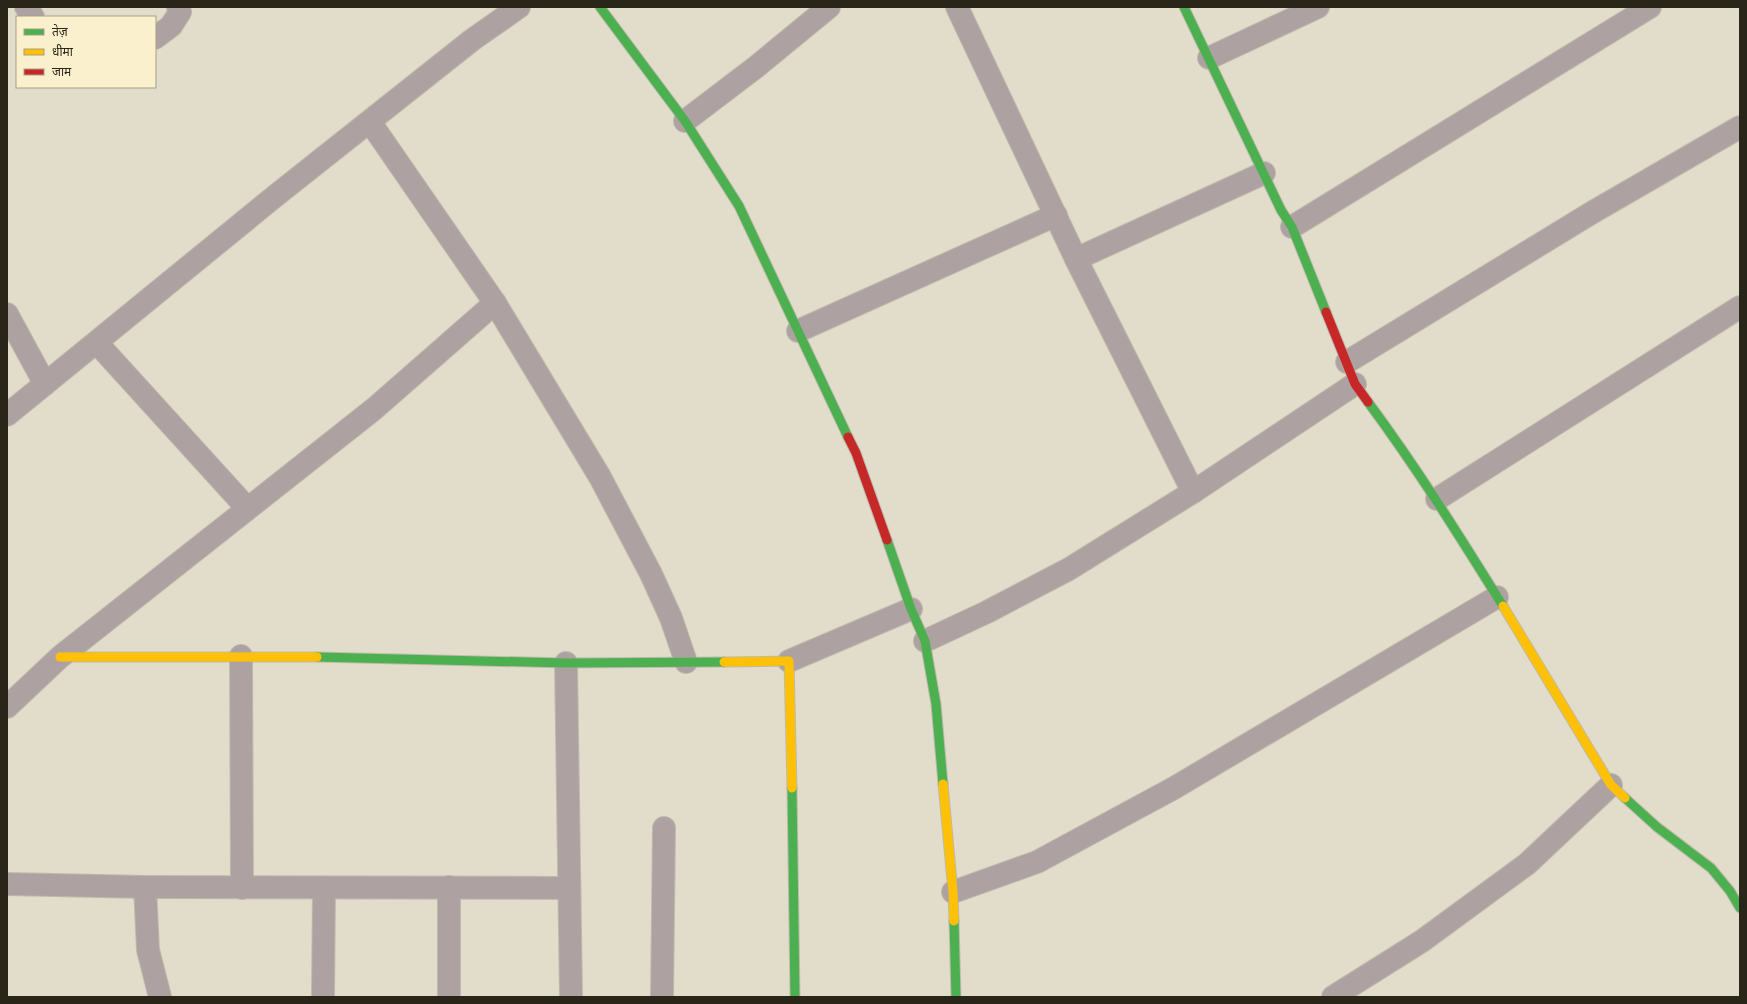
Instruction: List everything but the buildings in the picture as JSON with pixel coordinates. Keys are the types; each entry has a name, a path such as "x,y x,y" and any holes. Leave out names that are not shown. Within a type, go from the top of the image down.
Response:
{"street":[{"path":"26,7 32,16"},
{"path":"156,37 171,26 180,12 178,7"},
{"path":"7,416 274,197 472,40 519,7"},
{"path":"600,7 685,122 739,206 856,453 911,609 925,642 936,704 953,892 956,997"},
{"path":"685,122 756,67 829,7"},
{"path":"957,7 1076,259 1193,492"},
{"path":"1184,7 1264,173 1292,227 1355,384 1407,454 1437,499 1542,669 1584,742 1611,785 1657,827 1711,868 1730,891 1740,908"},
{"path":"1209,58 1318,7"},
{"path":"1292,227 1650,7"},
{"path":"370,122 496,303 600,477 651,574 671,618 686,662"},
{"path":"1347,362 1593,212 1740,127"},
{"path":"1076,259 1264,173"},
{"path":"798,331 1056,215"},
{"path":"7,707 60,657 374,409 496,303"},
{"path":"1437,499 1740,307"},
{"path":"7,314 45,384"},
{"path":"97,343 247,508"},
{"path":"925,642 987,612 1069,569 1193,492 1355,384"},
{"path":"953,892 1037,862 1174,788 1497,598"},
{"path":"60,657 242,656 566,663 789,661 911,609"},
{"path":"242,656 242,888"},
{"path":"789,661 795,997"},
{"path":"566,663 571,997"},
{"path":"1333,997 1422,941 1527,864 1611,785"},
{"path":"662,997 664,828"},
{"path":"7,884 242,888 569,888"},
{"path":"145,887 148,950 160,997"},
{"path":"449,887 449,997"},
{"path":"323,997 324,888"}],"traffic: fast":[{"path":"600,7 685,121 739,206 848,437"},
{"path":"1184,7 1281,210 1292,227 1326,312"},
{"path":"1368,402 1421,477 1503,606"},
{"path":"887,540 911,609 925,641 936,704 943,784"},
{"path":"317,657 566,663 724,662"},
{"path":"792,788 795,997"},
{"path":"1625,798 1657,827 1711,868 1730,891 1740,908"},
{"path":"954,921 956,997"}],"traffic: slow":[{"path":"1503,606 1611,785 1625,798"},
{"path":"60,657 317,657"},
{"path":"724,662 789,661 792,788"},
{"path":"943,784 953,892 954,921"}],"traffic: jam":[{"path":"1326,312 1355,384 1368,402"},
{"path":"848,437 856,453 887,540"}]}
